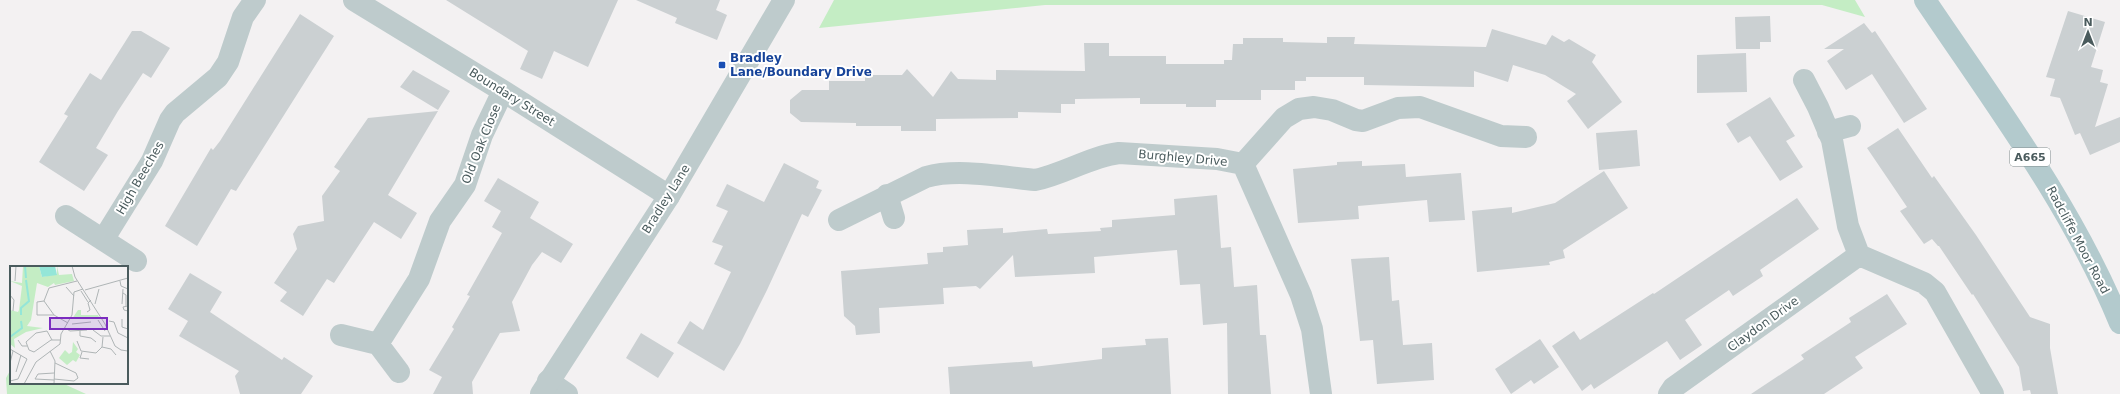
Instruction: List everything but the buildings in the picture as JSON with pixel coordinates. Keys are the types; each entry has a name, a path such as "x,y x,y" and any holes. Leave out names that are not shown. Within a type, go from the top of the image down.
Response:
{"main road":[{"name":"Radcliffe Moor Road","path":"1924,0 2062,205 2106,289 2120,323"}],"street":[{"name":"High Beeches","path":"104,240 152,161 170,120 175,113 218,77 228,62 243,17 255,0"},
{"name":"Boundary Street","path":"354,0 503,91 669,196"},
{"name":"Bradley Lane","path":"545,387 669,196 784,0"},
{"path":"1804,80 1818,107 1828,132 1848,226 1859,255 1924,283 1935,292 1993,394"},
{"name":"Old Oak Close","path":"378,344 419,279 440,221 465,185 482,135 503,91"},
{"path":"1243,164 1284,118 1299,109 1314,107 1332,110 1356,120 1364,121 1398,108 1420,107 1501,136 1526,137"},
{"path":"1828,132 1850,126"},
{"name":"Burghley Drive","path":"839,220 888,195 938,173 1035,180 1048,177 1103,155 1119,154 1218,159 1243,164 1304,302 1312,329 1321,394"},
{"path":"888,195 894,218"},
{"path":"66,216 136,261"},
{"name":"Claydon Drive","path":"1669,394 1674,388 1859,255"},
{"path":"341,334 378,344 399,372"},
{"path":"545,387 567,394"}],"green space":[{"path":"834,0 1855,0 1865,17 1822,5 1045,5 819,28"},
{"path":"10,371 10,384 64,384 86,394 7,394 6,378"}],"place":[{"name":"Bradley Lane/Boundary Drive","path":"722,65"}]}
